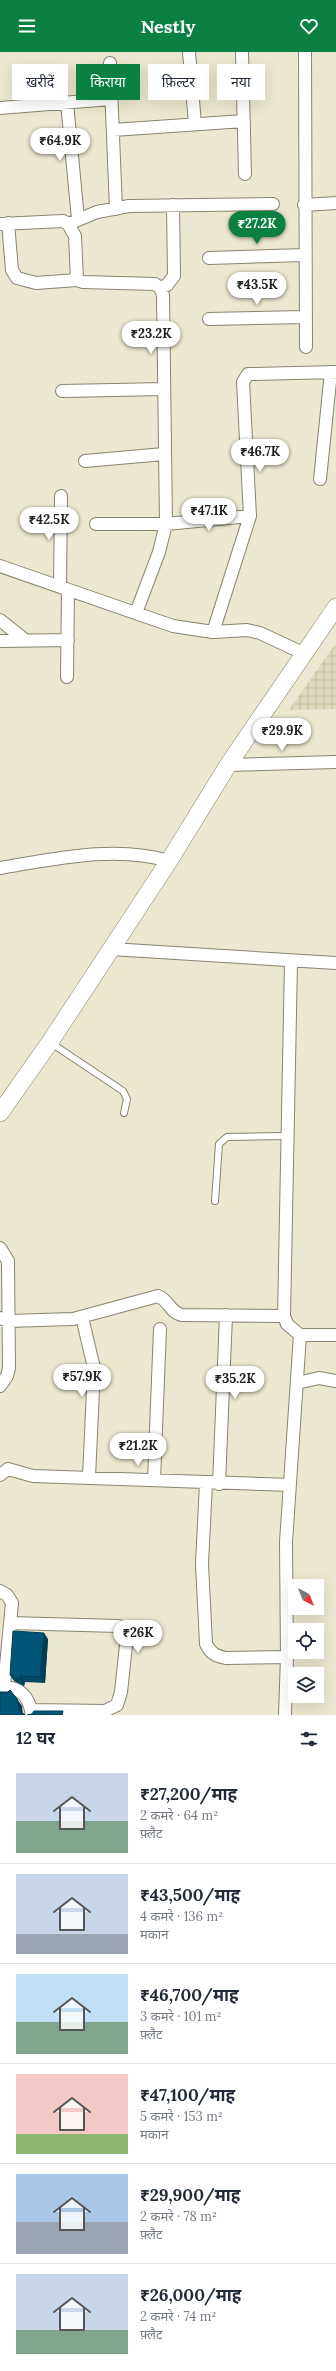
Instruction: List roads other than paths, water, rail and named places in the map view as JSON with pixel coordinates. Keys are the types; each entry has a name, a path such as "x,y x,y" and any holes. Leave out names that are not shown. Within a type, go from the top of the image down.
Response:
{"main road":[{"path":"0,1113 50,1042 169,861 228,765 305,654 336,606"}],"street":[{"path":"189,52 195,124"},
{"path":"242,52 245,174"},
{"path":"305,52 304,205 306,347"},
{"path":"0,108 100,100"},
{"path":"111,100 116,208"},
{"path":"67,103 73,221 78,280"},
{"path":"113,130 244,121"},
{"path":"304,205 336,203"},
{"path":"136,613 159,552 166,524 163,295 160,288 155,284 83,282 78,280 36,283 17,278 12,270 4,224 73,221 97,212 116,208 273,204"},
{"path":"160,288 167,285 174,276 173,206"},
{"path":"209,258 305,255"},
{"path":"209,320 306,317"},
{"path":"213,632 250,516 243,382 245,378 252,374 334,372 331,420 320,479"},
{"path":"62,391 164,389"},
{"path":"85,461 164,454"},
{"path":"61,496 64,588 68,640 67,677"},
{"path":"96,524 166,524 250,516"},
{"path":"0,566 173,626 213,632 247,630 260,633 305,654"},
{"path":"0,620 25,640"},
{"path":"0,640 68,640"},
{"path":"228,765 336,762"},
{"path":"0,868 64,858 122,853 150,855 169,861"},
{"path":"111,949 291,962 336,963"},
{"path":"291,962 286,1136 284,1316 287,1324 300,1335 336,1335"},
{"path":"0,1248 8,1261 4,1319 9,1368 7,1376 0,1386"},
{"path":"4,1319 82,1317 158,1296 167,1302 177,1314 284,1316"},
{"path":"219,1484 226,1316"},
{"path":"82,1317 94,1368 89,1477"},
{"path":"154,1480 160,1328"},
{"path":"285,1715 287,1657 286,1542 300,1335"},
{"path":"297,1383 319,1378 336,1381"},
{"path":"0,1475 8,1469 33,1476 89,1477 219,1484 290,1485"},
{"path":"206,1483 202,1564 206,1644 210,1651 216,1656 226,1658 287,1657"},
{"path":"0,1591 10,1598 10,1623 2,1686 15,1688 22,1692 28,1698 32,1713 76,1713 105,1711 117,1705 121,1692 126,1646 124,1630 119,1626 10,1623"}],"lane":[{"path":"50,1042 123,1091 127,1099 124,1113"},
{"path":"215,1201 219,1144 222,1140 227,1137 286,1136"}]}
